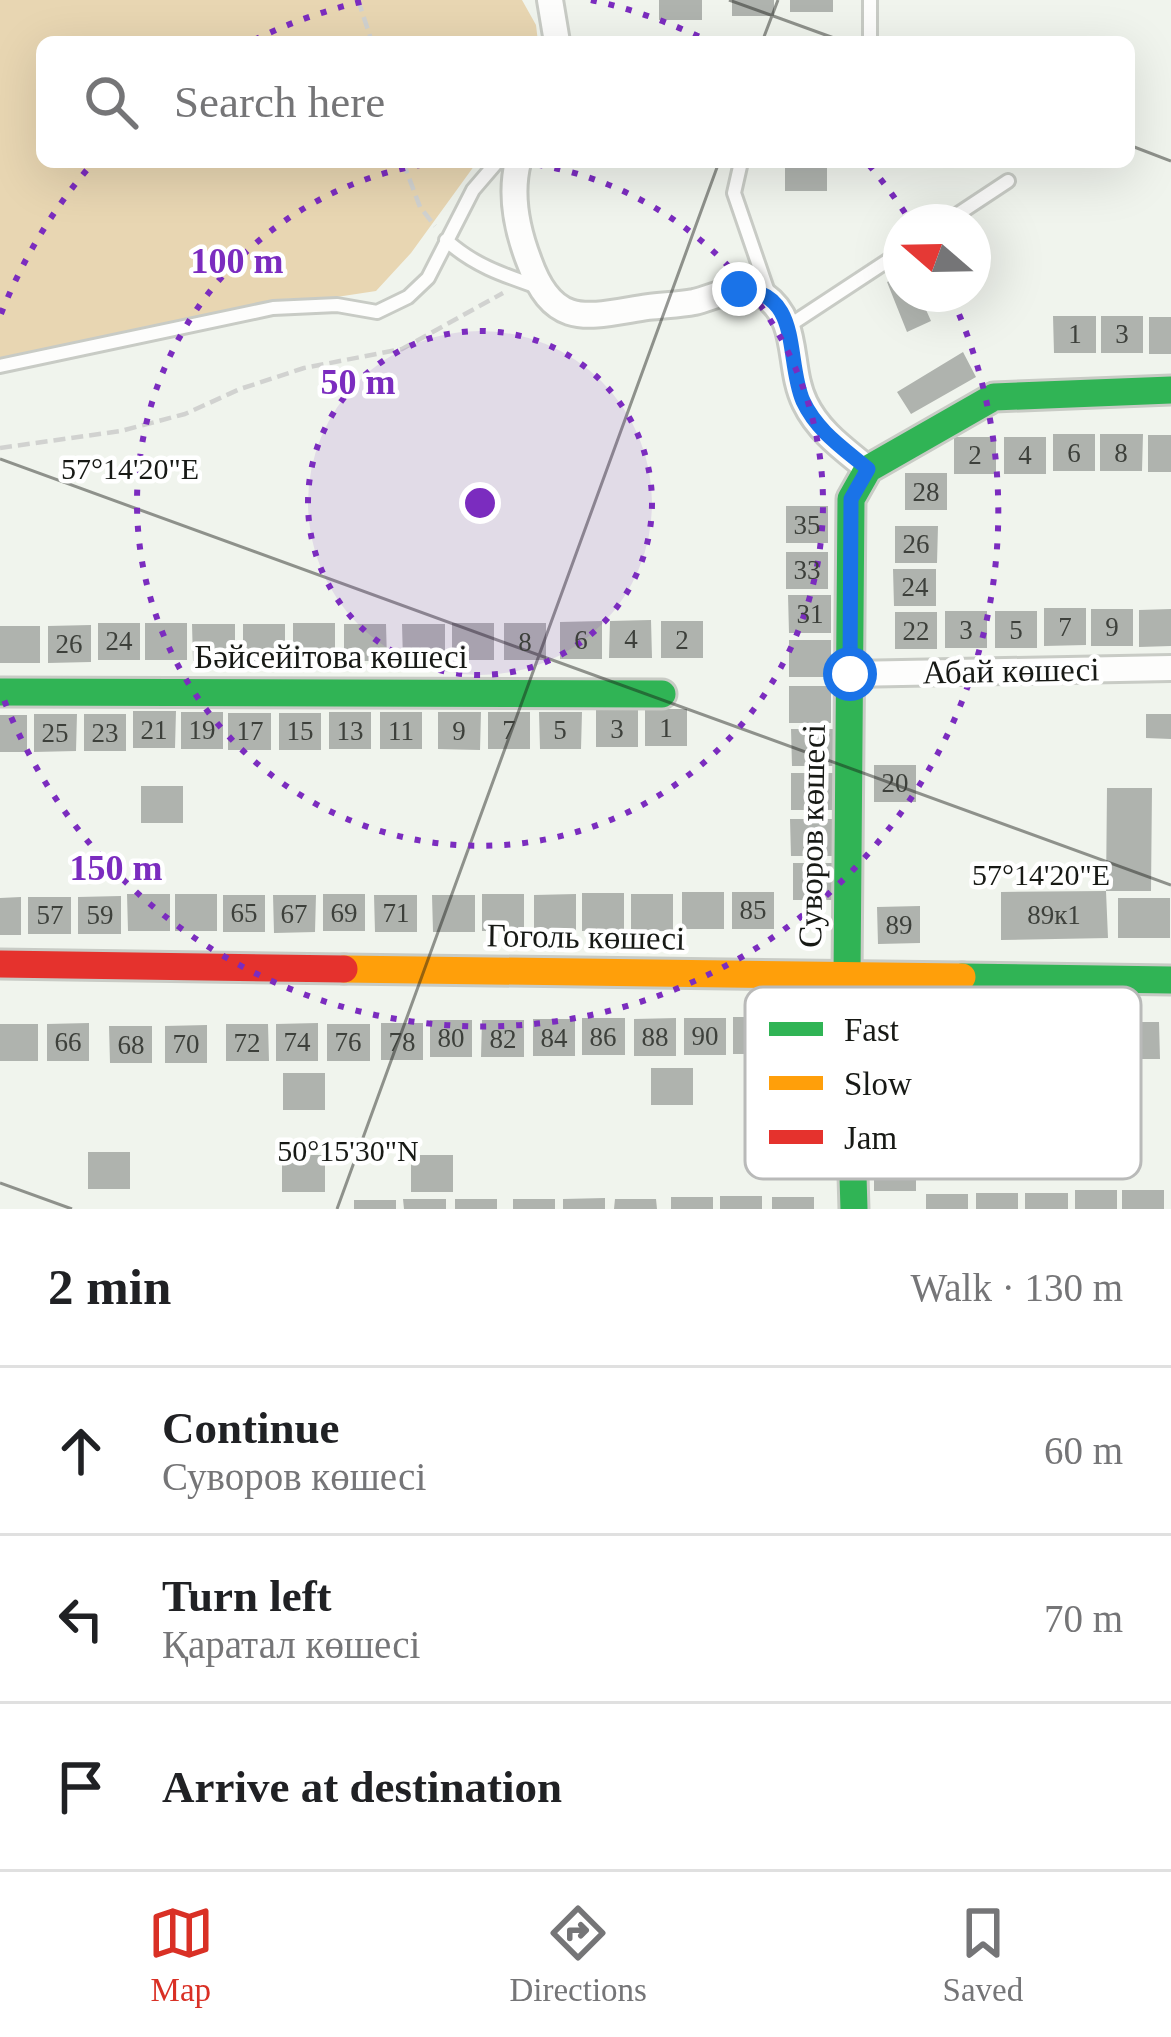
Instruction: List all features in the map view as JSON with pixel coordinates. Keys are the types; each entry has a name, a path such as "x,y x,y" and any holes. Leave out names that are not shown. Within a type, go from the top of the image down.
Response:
{"street":[{"path":"550,0 556,36"},
{"path":"516,168 512,184 523,246 538,286 560,308 589,317 692,302 739,289 756,290 771,299 790,325 792,360 802,398 819,428 868,469 994,397 1171,390"},
{"name":"Суворов көшесі","path":"847,987 851,499 868,469"},
{"name":"Абай көшесі","path":"850,674 1171,668"},
{"name":"Бәйсейітова көшесі","path":"0,692 662,694"},
{"name":"Гоголь көшесі","path":"0,964 1171,980"},
{"name":"Суворов көшесі","path":"853,1179 854,1209"}],"lane":[{"path":"870,0 871,36"},
{"path":"0,366 273,308 337,305 377,312 408,297 428,278 472,190 492,168"},
{"path":"740,168 734,194 771,299"},
{"path":"973,204 1008,181"},
{"path":"446,240 477,264 538,286"},
{"path":"790,325 883,264"}],"path":[{"path":"358,0 370,36"},
{"path":"405,168 420,207 446,240"},
{"path":"0,448 121,431 185,414 304,368 401,349 500,293 538,286"}],"shaded area":[{"path":"0,0 522,0 537,36 36,36 36,168 473,168 411,253 376,291 282,299 0,361"}],"building":[{"path":"659,0 702,0 702,20 659,20"},
{"path":"732,0 774,0 774,16 732,16"},
{"path":"790,0 833,0 833,12 790,12"},
{"path":"785,168 827,168 827,191 785,191"},
{"path":"899,312 927,312 931,321 907,332"},
{"path":"1053,316 1096,316 1096,353 1054,353"},
{"path":"1101,316 1143,316 1143,353 1101,353"},
{"path":"1149,317 1171,317 1171,354 1149,354"},
{"path":"963,352 976,377 911,414 897,392"},
{"path":"1053,434 1095,434 1095,471 1053,471"},
{"path":"1100,434 1143,434 1142,471 1100,471"},
{"path":"1148,435 1171,435 1171,472 1148,472"},
{"path":"954,437 996,437 996,474 954,474"},
{"path":"1004,437 1046,437 1046,474 1004,474"},
{"path":"905,473 947,473 947,510 905,510"},
{"path":"786,506 828,506 828,543 786,543"},
{"path":"895,526 938,526 937,563 895,563"},
{"path":"786,552 828,552 828,589 786,589"},
{"path":"893,569 936,569 936,606 894,606"},
{"path":"788,595 831,595 831,633 789,633"},
{"path":"1044,608 1086,608 1086,645 1044,646"},
{"path":"1091,609 1133,609 1133,646 1091,646"},
{"path":"1171,609 1171,646 1139,647 1139,610"},
{"path":"945,611 987,611 987,648 945,648"},
{"path":"995,611 1037,611 1037,648 995,648"},
{"path":"895,612 937,612 937,649 895,649"},
{"path":"651,620 652,658 609,658 610,621"},
{"path":"602,621 602,659 560,659 560,622"},
{"path":"661,621 703,621 703,658 661,658"},
{"path":"98,623 140,623 140,660 98,660"},
{"path":"145,623 187,623 187,660 145,660"},
{"path":"293,623 335,623 335,660 293,660"},
{"path":"452,623 494,623 494,660 452,660"},
{"path":"504,623 546,623 546,660 504,660"},
{"path":"192,624 235,624 235,661 193,661"},
{"path":"243,624 285,624 285,661 243,661"},
{"path":"344,624 386,624 387,661 344,661"},
{"path":"402,624 445,624 445,661 403,661"},
{"path":"91,625 91,662 48,663 48,626"},
{"path":"0,626 40,626 40,663 0,663"},
{"path":"789,640 831,640 831,677 789,677"},
{"path":"789,686 831,686 831,723 789,723"},
{"path":"645,709 687,709 687,746 645,746"},
{"path":"596,710 638,710 638,747 596,747"},
{"path":"133,711 176,711 175,748 133,748"},
{"path":"181,712 223,712 223,749 181,749"},
{"path":"329,712 371,712 371,749 329,749"},
{"path":"380,712 422,712 422,749 380,749"},
{"path":"438,712 481,712 480,750 438,749"},
{"path":"488,712 530,712 530,749 488,749"},
{"path":"539,712 582,712 581,749 540,749"},
{"path":"228,713 271,713 271,750 228,750"},
{"path":"279,713 321,713 321,750 279,750"},
{"path":"34,714 77,714 76,751 34,752"},
{"path":"84,714 126,714 126,751 84,751"},
{"path":"1146,714 1171,714 1171,739 1146,738"},
{"path":"0,715 27,715 27,752 0,752"},
{"path":"791,729 833,729 833,766 792,766"},
{"path":"874,765 916,765 916,802 874,802"},
{"path":"791,773 833,773 833,810 791,810"},
{"path":"141,786 183,786 183,823 141,823"},
{"path":"1107,788 1152,788 1151,891 1106,891"},
{"path":"790,819 833,819 833,856 791,856"},
{"path":"793,863 836,863 836,900 793,900"},
{"path":"1106,891 1108,938 1001,940 1001,892"},
{"path":"682,892 724,892 724,929 682,929"},
{"path":"732,892 774,892 774,929 732,929"},
{"path":"582,893 624,893 624,930 582,931"},
{"path":"127,894 170,894 170,931 128,931"},
{"path":"175,894 217,894 217,931 175,931"},
{"path":"323,894 365,894 365,931 323,931"},
{"path":"482,894 524,894 524,931 482,931"},
{"path":"576,894 576,931 534,932 534,895"},
{"path":"631,894 673,894 673,931 631,931"},
{"path":"223,895 265,895 265,932 223,932"},
{"path":"273,895 316,895 315,932 274,933"},
{"path":"374,895 417,895 417,932 375,932"},
{"path":"432,895 475,895 475,932 433,932"},
{"path":"121,896 121,934 78,934 78,897"},
{"path":"21,897 21,935 0,935 0,898"},
{"path":"28,897 71,897 71,934 28,934"},
{"path":"1118,898 1170,898 1170,938 1118,938"},
{"path":"920,906 920,943 878,944 877,907"},
{"path":"733,1017 745,1017 745,1054 733,1054"},
{"path":"582,1018 625,1018 625,1055 582,1055"},
{"path":"676,1018 676,1056 634,1056 634,1019"},
{"path":"684,1018 726,1018 726,1055 684,1055"},
{"path":"533,1019 575,1019 575,1056 533,1056"},
{"path":"430,1020 472,1020 472,1057 430,1057"},
{"path":"482,1020 524,1020 524,1057 481,1057"},
{"path":"1141,1022 1159,1022 1160,1059 1141,1059"},
{"path":"89,1023 89,1061 47,1061 47,1024"},
{"path":"318,1023 318,1061 276,1061 276,1024"},
{"path":"381,1023 423,1023 423,1060 381,1060"},
{"path":"0,1024 38,1024 38,1061 0,1061"},
{"path":"226,1024 268,1024 269,1061 226,1061"},
{"path":"327,1024 370,1024 370,1061 327,1061"},
{"path":"207,1025 207,1063 165,1063 165,1026"},
{"path":"109,1026 152,1026 152,1063 110,1063"},
{"path":"651,1068 693,1068 693,1105 651,1105"},
{"path":"283,1073 325,1073 325,1110 283,1110"},
{"path":"88,1152 130,1152 130,1189 88,1189"},
{"path":"282,1155 325,1155 325,1192 282,1192"},
{"path":"411,1155 453,1155 453,1192 411,1192"},
{"path":"874,1179 916,1179 916,1191 874,1191"},
{"path":"1075,1190 1117,1190 1117,1209 1075,1209"},
{"path":"1122,1190 1164,1190 1164,1209 1122,1209"},
{"path":"976,1193 1018,1193 1018,1209 976,1209"},
{"path":"1025,1193 1068,1193 1068,1209 1025,1209"},
{"path":"926,1194 968,1194 968,1209 926,1209"},
{"path":"720,1196 762,1196 762,1209 720,1209"},
{"path":"671,1197 713,1197 713,1209 671,1209"},
{"path":"772,1197 814,1197 814,1209 772,1209"},
{"path":"605,1198 605,1209 563,1209 563,1199"},
{"path":"403,1199 446,1199 446,1209 404,1209"},
{"path":"455,1199 497,1199 497,1209 455,1209"},
{"path":"513,1199 555,1199 555,1209 513,1209"},
{"path":"615,1199 656,1199 657,1209 614,1209"},
{"path":"354,1200 396,1200 396,1209 354,1209"}],"traffic: fast":[{"path":"847,987 851,499 868,469 994,397 1171,390"},
{"path":"0,692 662,694"},
{"path":"962,977 1171,980"},
{"path":"853,1179 854,1209"}],"traffic: slow":[{"path":"344,969 962,977"}],"traffic: jam":[{"path":"0,964 344,969"}],"route":[{"path":"739,289 756,290 771,299 790,325 792,360 802,398 819,428 868,469 851,499 850,674"}]}
